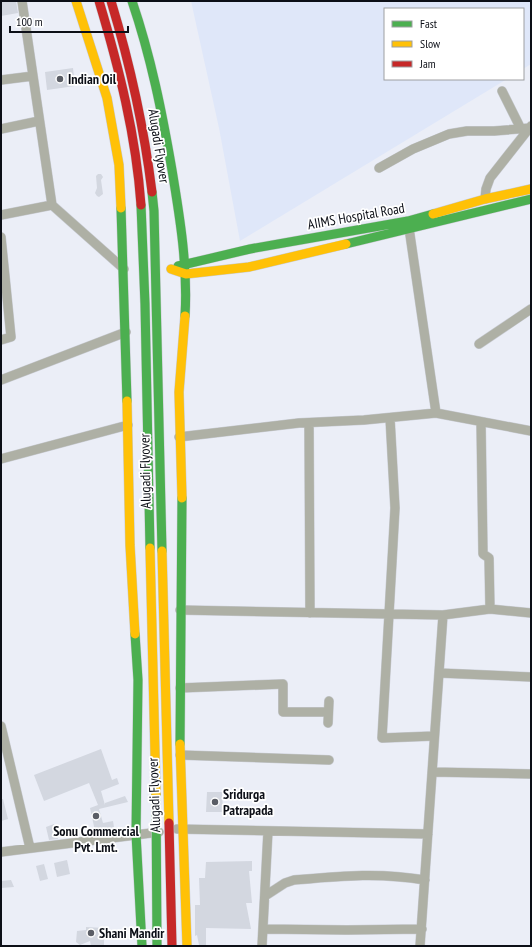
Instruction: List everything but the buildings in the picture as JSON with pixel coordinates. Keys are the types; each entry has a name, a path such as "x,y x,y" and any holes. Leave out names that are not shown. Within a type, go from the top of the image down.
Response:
{"main road":[{"path":"76,1 107,98 119,165 126,332 130,545 138,680 136,834 142,946"},
{"name":"Alugadi Flyover","path":"99,1 116,57 128,112 137,161 141,207 144,274 156,774 157,946"},
{"name":"Alugadi Flyover","path":"111,1 127,53 140,111 149,161 154,211 172,946"},
{"path":"132,1 146,42 160,99 178,199 186,274 179,392 183,516 180,610 180,755 187,946"},
{"name":"AIIMS Hospital Road","path":"185,264 250,249 408,221 485,199 531,189"},
{"name":"AIIMS Hospital Road","path":"186,274 249,267 531,199"},
{"path":"472,203 474,212"},
{"path":"185,264 171,269 186,274"},
{"path":"124,269 134,269"}],"street":[{"path":"22,1 52,205 124,269"},
{"path":"1,80 33,76"},
{"path":"502,92 527,128"},
{"path":"1,129 40,121"},
{"path":"379,168 413,149 449,134 467,131 527,128"},
{"path":"485,199 486,189 490,178 527,128"},
{"path":"1,215 52,205"},
{"path":"409,228 436,413"},
{"path":"1,237 11,337 1,340"},
{"path":"479,344 531,309"},
{"path":"1,380 126,332"},
{"path":"180,436 309,423 390,418 436,413 531,432"},
{"path":"390,418 396,508 382,738 434,736"},
{"path":"482,422 483,554 489,558 490,609"},
{"path":"309,423 310,613"},
{"path":"1,459 128,425"},
{"path":"180,610 443,615 490,609 531,613"},
{"path":"420,946 443,615"},
{"path":"439,673 531,677"},
{"path":"180,688 283,684 283,712 328,712"},
{"path":"328,723 329,701"},
{"path":"1,726 3,742 30,848"},
{"path":"180,755 329,760"},
{"path":"432,772 531,774"},
{"path":"1,852 182,829 428,834"},
{"path":"262,946 268,831"},
{"path":"265,896 285,883 294,880 363,874 396,875 425,880"},
{"path":"263,929 422,929"}],"shaded area":[{"path":"191,1 531,1 531,64 524,68 524,8 384,8 384,80 505,80 240,241 219,128"}],"traffic: fast":[{"path":"132,1 145,43 155,85 172,170 184,261 186,298 185,316"},
{"path":"152,192 154,211 162,551"},
{"path":"346,244 531,199"},
{"path":"141,205 145,304 150,548"},
{"path":"121,208 127,401"},
{"path":"178,266 250,249 408,221 433,214"},
{"path":"180,744 182,498"},
{"path":"135,634 138,680 136,834 142,946"},
{"path":"156,795 157,946"}],"traffic: slow":[{"path":"76,1 107,98 119,165 121,208"},
{"path":"433,214 485,199 531,189"},
{"path":"171,269 186,274 249,267 346,244"},
{"path":"182,498 179,392 185,316"},
{"path":"127,401 130,545 135,634"},
{"path":"150,548 156,795"},
{"path":"162,551 169,823"},
{"path":"180,744 187,946"}],"traffic: jam":[{"path":"99,1 126,102 139,179 141,205"},
{"path":"111,1 136,96 152,192"},
{"path":"169,823 172,946"}],"place":[{"name":"Indian Oil","path":"60,79"},
{"name":"Sridurga Patrapada","path":"215,802"},
{"name":"Sonu Commercial Pvt. Lmt.","path":"96,816"},
{"name":"Shani Mandir","path":"91,933"}]}
